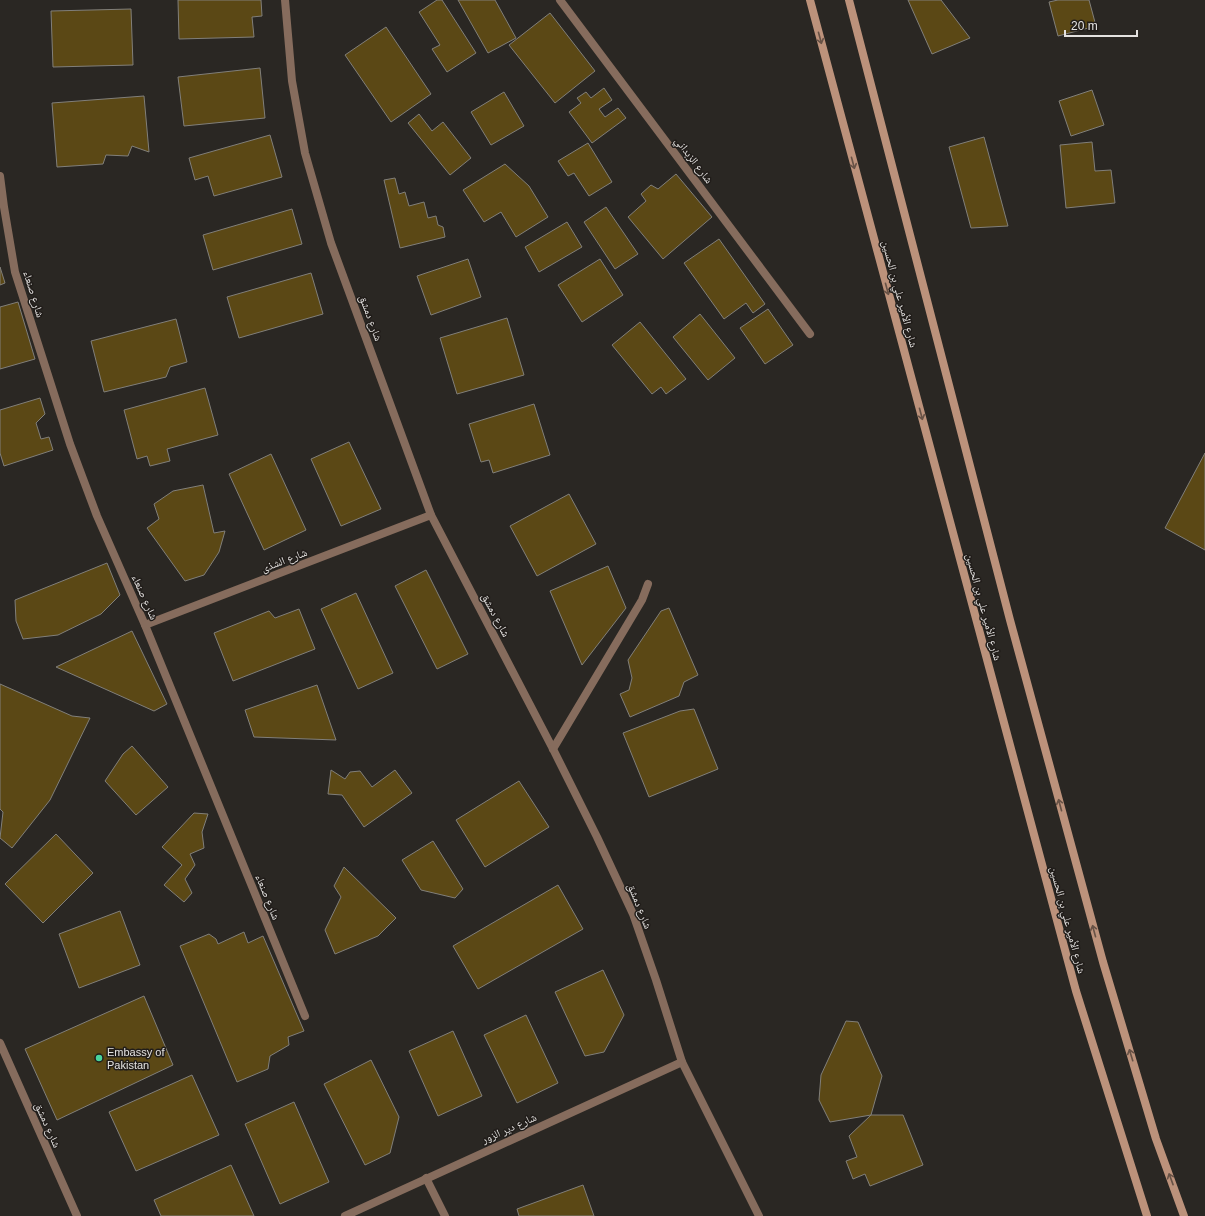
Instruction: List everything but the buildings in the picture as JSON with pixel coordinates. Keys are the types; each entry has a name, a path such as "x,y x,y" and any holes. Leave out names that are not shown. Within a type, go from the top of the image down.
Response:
{"main road":[{"name":"شارع الأمير علي بن الحسين","path":"810,0 1076,991 1147,1216"},
{"name":"شارع الأمير علي بن الحسين","path":"849,0 1010,620 1100,954 1156,1139 1184,1216"}],"street":[{"name":"شارع دمشق","path":"285,0 292,81 306,153 331,243 431,515 553,749 597,837 633,914 682,1062 759,1216"},
{"name":"شارع الزبداني","path":"560,0 810,334"},
{"name":"شارع صنعاء","path":"0,176 15,272 65,429 97,516 145,625 305,1016"},
{"name":"شارع الشذى","path":"145,625 431,515"},
{"path":"553,749 642,600 648,584"},
{"name":"شارع دمشق","path":"0,1043 77,1216"},
{"name":"شارع دير الزور","path":"345,1216 682,1062"},
{"path":"426,1178 445,1216"}],"place":[{"name":"Embassy of Pakistan","path":"99,1058"}]}
